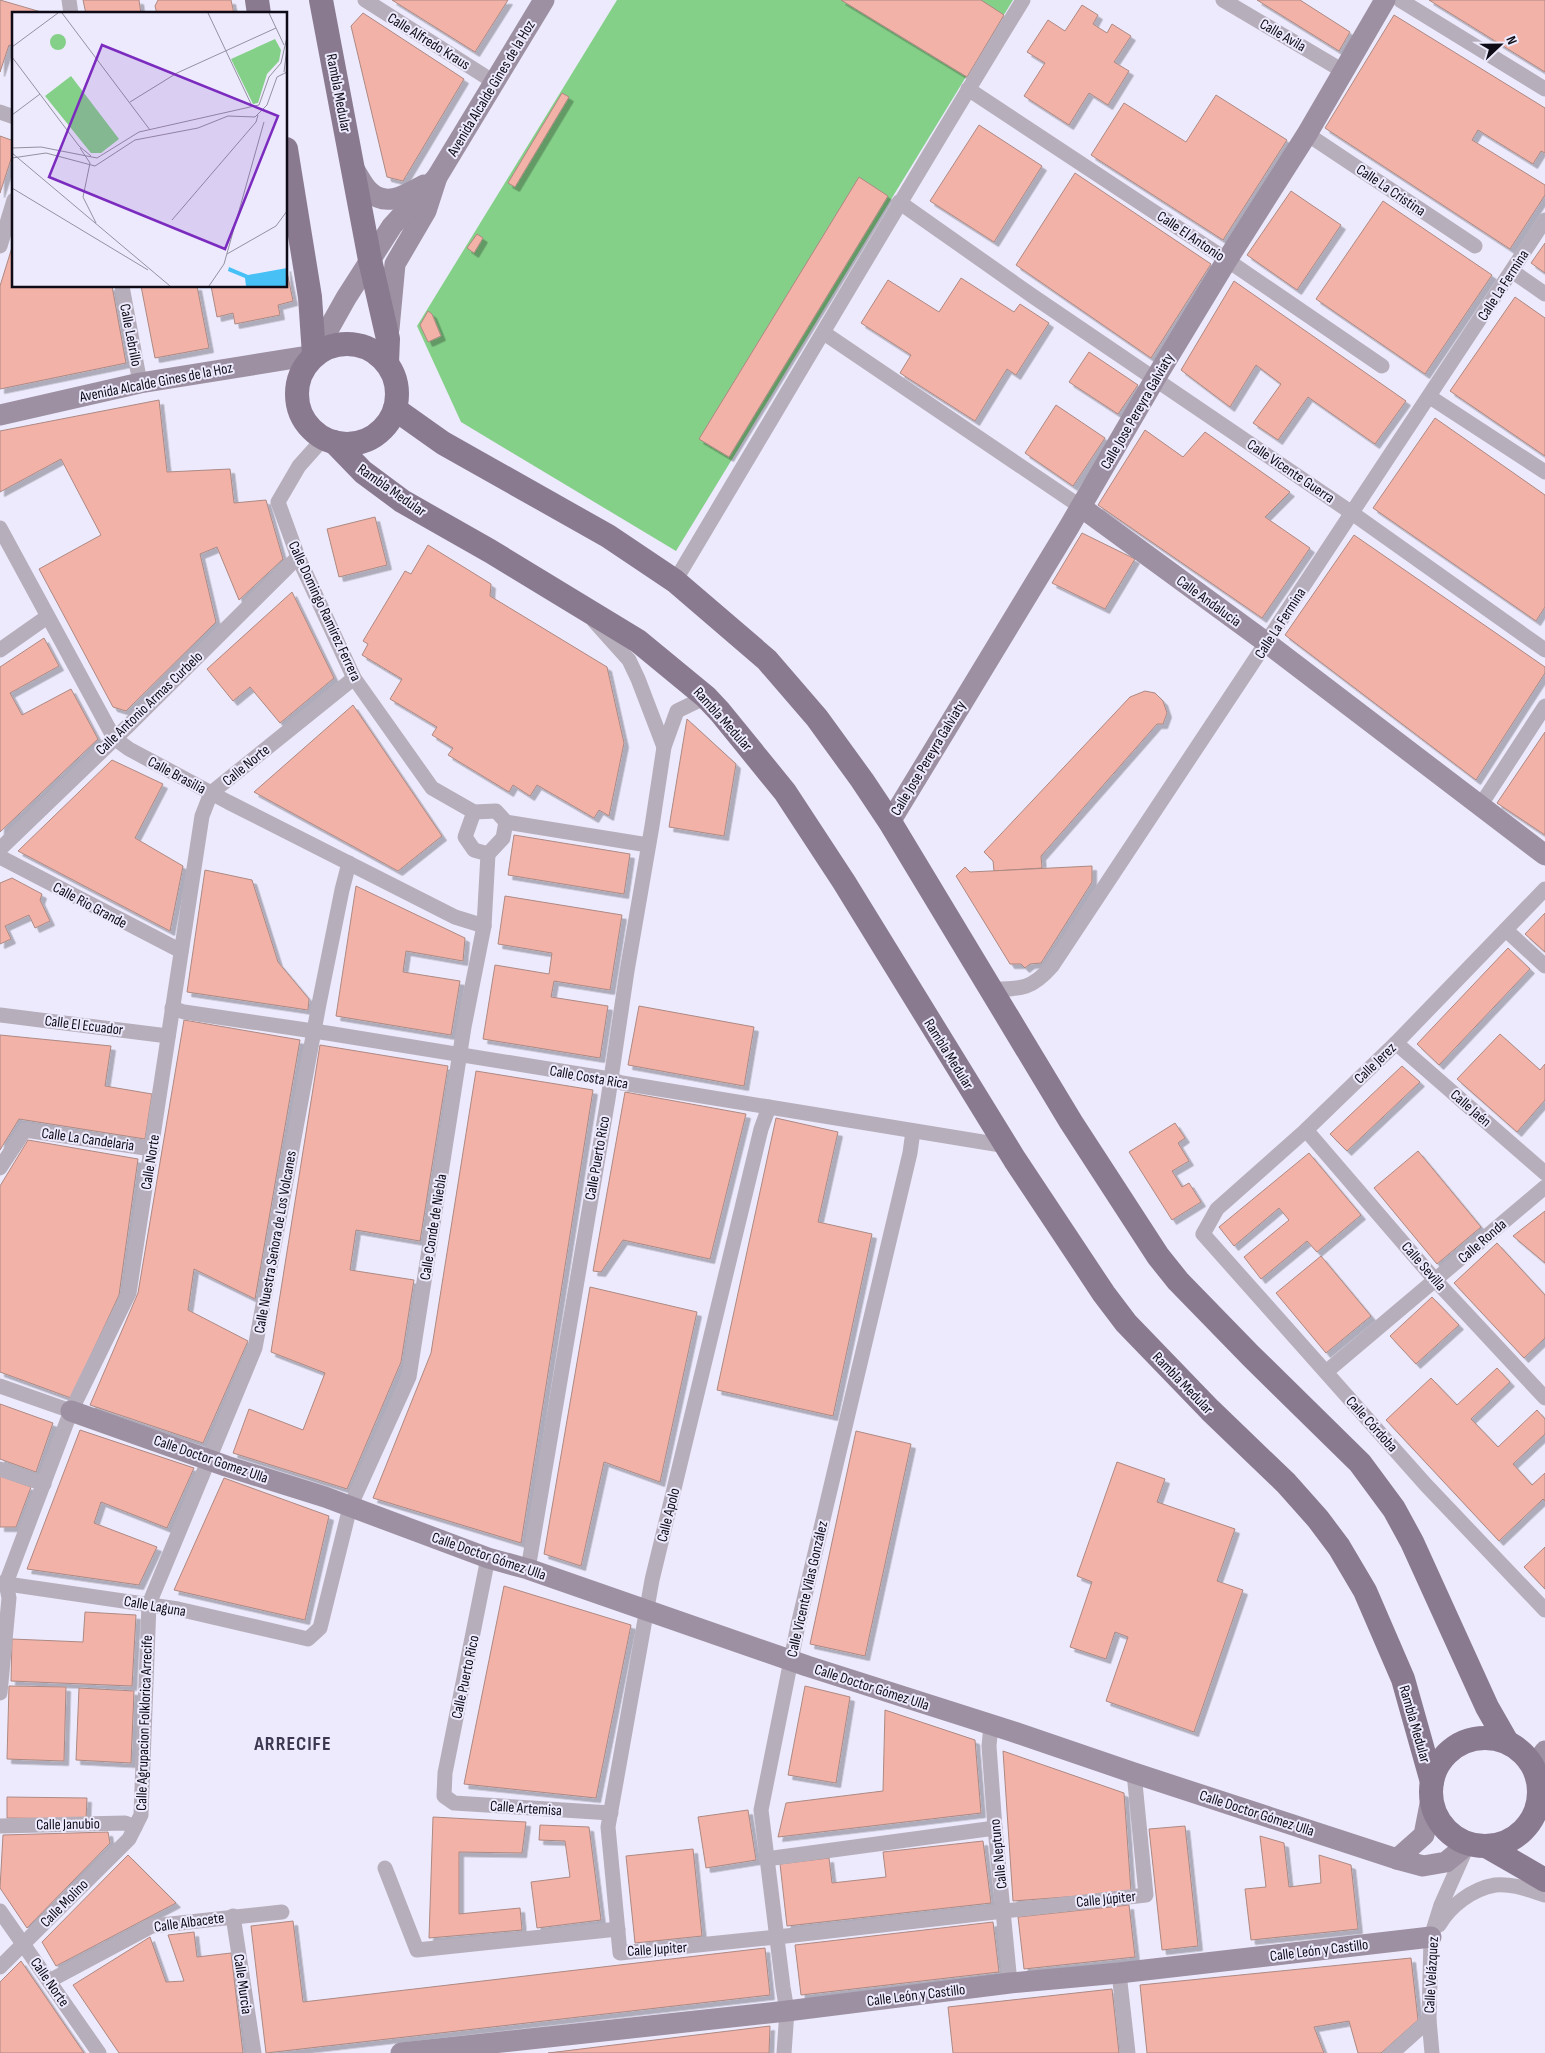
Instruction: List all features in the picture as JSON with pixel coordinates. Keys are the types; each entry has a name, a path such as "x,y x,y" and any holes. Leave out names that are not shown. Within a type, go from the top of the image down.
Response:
{"main road":[{"name":"Rambla Medular","path":"321,0 370,260 388,339 387,363"},
{"path":"288,161 310,297 314,355"},
{"path":"352,343 372,349 387,363 394,375 397,392 395,409 389,422 381,432 367,440 349,444 329,440 313,431 304,420 298,407 296,390 305,364 314,355 333,345 352,343"},
{"path":"395,409 443,443 525,487 608,536 675,581 767,660 818,718 890,822 1071,1122 1158,1256 1178,1281 1251,1356 1360,1462 1394,1509 1412,1542 1487,1706 1507,1742"},
{"name":"Rambla Medular","path":"329,440 363,472 402,501 490,551 638,641 706,697 790,800 844,882 1007,1146 1104,1294 1126,1324 1210,1410 1286,1483 1339,1546 1365,1591 1403,1679 1432,1791"},
{"path":"1478,1845 1509,1842 1523,1832 1532,1820 1538,1804 1540,1790 1541,1766 1507,1742 1491,1738 1476,1738 1461,1743 1446,1754 1437,1767 1432,1791 1436,1814 1444,1827 1456,1838 1478,1845 1545,1880"}],"street":[{"name":"Calle Alfredo Kraus","path":"365,0 494,82"},
{"name":"Avenida Alcalde Gines de la Hoz","path":"388,339 395,264 426,211 438,177 544,0"},
{"path":"675,581 824,332 899,202 1023,0"},
{"name":"Calle Avila","path":"1223,0 1343,71"},
{"name":"Calle Jose Pereyra Galviaty","path":"890,822 1081,507 1155,378 1307,134 1385,0"},
{"path":"1400,0 1545,89"},
{"name":"Calle El Antonio","path":"968,90 1227,260 1382,366"},
{"path":"0,112 12,117"},
{"name":"Calle La Cristina","path":"1307,134 1475,246"},
{"path":"354,169 369,192 383,199 400,198 438,177"},
{"name":"Avenida Alcalde Gines de la Hoz","path":"0,415 140,383 314,355 392,226 438,177"},
{"name":"Calle Vicente Guerra","path":"899,202 1034,297 1352,513 1545,650"},
{"path":"0,246 12,207"},
{"name":"Calle La Fermina","path":"990,989 1027,986 1040,980 1052,966 1430,397 1545,220"},
{"path":"1512,271 1545,294"},
{"name":"Calle Lebrillo","path":"122,288 140,383"},
{"name":"Calle Andalucia","path":"824,332 1081,507 1267,643 1545,856"},
{"path":"1430,397 1545,472"},
{"name":"Calle Domingo Ramírez Ferrera","path":"329,440 299,466 278,502 298,557 354,678 432,788 474,812 496,811 506,822 648,845"},
{"name":"Calle Brasilia","path":"0,528 114,738 129,749 211,793 455,917 484,926"},
{"name":"Calle Antonio Armas Curbelo","path":"0,848 298,557"},
{"path":"581,608 629,660 664,747"},
{"path":"0,650 48,617"},
{"name":"Calle Norte","path":"0,1693 2,1653 9,1598 3,1583 44,1484 71,1411 129,1293 202,816 211,793 354,678"},
{"name":"Calle Puerto Rico","path":"528,1569 664,747 677,711 706,697"},
{"path":"1480,806 1545,706"},
{"path":"474,812 465,837 474,850 488,854 503,838 506,822"},
{"name":"Calle Conde de Niebla","path":"308,1639 320,1628 350,1507 408,1377 464,1027 484,926 488,854"},
{"name":"Calle Rio Grande","path":"0,857 181,952"},
{"name":"Calle Nuestra Señora de Los Volcanes","path":"149,1604 256,1348 338,909 349,863"},
{"name":"Calle Jerez","path":"1203,1234 1217,1209 1306,1130 1396,1043 1545,889"},
{"path":"1506,930 1545,966"},
{"name":"Calle Costa Rica","path":"172,1008 184,1012 315,1031 610,1079 622,1083 1007,1146"},
{"name":"Calle El Ecuador","path":"0,1015 168,1036"},
{"name":"Calle Jaén","path":"1396,1043 1545,1172"},
{"name":"Calle Apolo","path":"618,1929 608,1827 646,1611 758,1139 769,1107"},
{"name":"Calle La Candelaria","path":"0,1168 24,1130 152,1148"},
{"name":"Calle Sevilla","path":"1306,1130 1436,1281 1545,1398"},
{"name":"Calle Vicente Vilas González","path":"784,2053 787,2010 761,1810 790,1660 906,1172 914,1131"},
{"name":"Calle Ronda","path":"1326,1372 1545,1187"},
{"name":"Calle Córdoba","path":"1203,1234 1426,1485 1545,1610"},
{"path":"0,1386 71,1411"},
{"name":"Calle Doctor Gomez Ulla","path":"71,1411 208,1460 325,1497 350,1507"},
{"path":"0,1469 44,1484"},
{"name":"Calle Doctor Gómez Ulla","path":"350,1507 488,1558 528,1569 790,1660 1396,1859 1423,1866 1446,1862 1478,1845"},
{"name":"Calle Puerto Rico","path":"444,1796 445,1773 488,1558"},
{"name":"Calle Laguna","path":"3,1583 149,1604 308,1639"},
{"name":"Calle Agrupacion Folklorica Arrecife","path":"132,1833 141,1815 149,1604"},
{"name":"Calle Neptuno","path":"991,1725 989,1746 995,1828 1010,1983"},
{"name":"Calle Júpiter","path":"1004,1910 1146,1895 1134,1774"},
{"path":"1396,1859 1424,1835 1432,1791"},
{"name":"Calle Artemisa","path":"444,1796 454,1803 611,1812"},
{"name":"Calle Janubio","path":"0,1826 126,1823 132,1833"},
{"path":"766,1858 995,1828"},
{"name":"Calle Molino","path":"0,1967 132,1833"},
{"name":"Calle Velázquez","path":"1432,2053 1429,2020 1431,1937 1442,1905 1478,1845"},
{"name":"Calle Jupiter","path":"386,1868 417,1950 618,1929 620,1953 702,1946 1004,1910"},
{"path":"1431,1937 1443,1918 1454,1906 1472,1894 1495,1885 1518,1886 1545,1895"},
{"name":"Calle Norte","path":"0,1911 99,2053"},
{"name":"Calle Albacete","path":"49,1981 152,1926 282,1912"},
{"name":"Calle Murcia","path":"233,1916 254,2053"},
{"name":"Calle León y Castillo","path":"401,2053 1431,1937"},
{"path":"1119,1973 1128,2053"},
{"path":"1392,2053 1429,2020"}],"green space":[{"path":"617,0 1013,0 676,551 461,422 417,326"}],"building":[{"path":"0,0 41,12 12,12 12,46 9,45 0,72"},
{"path":"83,0 139,0 141,12 86,12"},
{"path":"158,0 231,0 234,12 156,12 155,6"},
{"path":"392,0 508,0 475,52"},
{"path":"841,0 981,0 1004,15 967,77"},
{"path":"1257,0 1300,0 1350,32 1339,51"},
{"path":"1429,0 1545,0 1545,72"},
{"path":"1082,5 1098,15 1093,24 1107,33 1112,24 1131,36 1114,62 1129,71 1108,105 1089,93 1069,125 1024,96 1045,63 1027,52 1048,20 1065,31"},
{"path":"363,13 464,79 403,181 387,177 351,26"},
{"path":"1394,15 1545,108 1545,153 1541,151 1533,164 1478,130 1472,140 1545,185 1545,195 1510,249 1325,128"},
{"path":"562,93 569,97 515,187 508,183"},
{"path":"1216,95 1287,140 1223,240 1091,155 1124,103 1186,142"},
{"path":"979,125 1042,166 994,242 930,201"},
{"path":"0,136 12,140 12,156 0,193"},
{"path":"1075,173 1211,264 1151,358 1016,265"},
{"path":"859,177 888,196 729,457 699,439"},
{"path":"1291,191 1341,225 1297,290 1247,255"},
{"path":"1383,201 1492,275 1425,374 1316,299"},
{"path":"477,234 483,238 474,253 467,248"},
{"path":"1545,243 1545,273 1531,263"},
{"path":"12,247 12,288 112,288 126,363 0,389 0,286"},
{"path":"288,277 293,301 278,305 280,315 235,324 233,313 217,317 211,288 288,288"},
{"path":"961,278 1014,312 1020,304 1049,323 1016,375 1007,369 975,421 900,373 911,355 861,323 888,280 939,312"},
{"path":"1234,281 1406,401 1375,444 1308,397 1278,440 1253,423 1281,384 1256,365 1230,407 1181,370"},
{"path":"141,288 197,288 209,348 155,358"},
{"path":"1515,297 1545,318 1545,456 1450,391"},
{"path":"428,311 432,314 441,336 428,342 420,325"},
{"path":"1089,352 1138,385 1118,414 1069,382"},
{"path":"159,400 167,472 230,469 234,503 266,500 283,559 239,600 217,547 200,554 216,622 126,711 113,707 39,569 101,535 61,459 0,492 0,431"},
{"path":"1056,405 1105,438 1073,486 1025,453"},
{"path":"1435,418 1545,495 1545,607 1536,621 1373,508"},
{"path":"1145,430 1183,457 1205,432 1290,492 1265,517 1310,548 1262,618 1098,505"},
{"path":"375,517 387,565 339,577 327,529"},
{"path":"1082,533 1135,559 1105,609 1052,583"},
{"path":"1354,535 1545,667 1545,673 1476,780 1285,635"},
{"path":"428,545 491,584 490,596 607,667 624,743 609,816 599,810 594,818 537,785 530,796 513,785 509,792 448,755 453,748 432,735 437,727 390,699 402,679 362,655 368,644 363,641 405,571 411,574"},
{"path":"292,592 334,678 280,723 250,687 233,701 207,669"},
{"path":"44,638 59,666 10,693 22,715 71,689 98,739 0,832 0,667"},
{"path":"1145,691 1155,693 1163,701 1167,713 1163,724 1157,724 1041,856 1042,868 994,871 993,861 984,852 1130,697"},
{"path":"353,705 442,836 398,871 254,792"},
{"path":"687,719 736,764 724,836 669,827"},
{"path":"1545,732 1545,835 1497,803"},
{"path":"112,760 163,784 135,838 183,866 170,931 18,851"},
{"path":"514,835 630,854 624,894 508,875"},
{"path":"1092,866 1092,882 1041,963 1030,964 1025,968 1021,964 1010,964 956,876 965,867 970,872"},
{"path":"205,870 252,880 278,962 309,999 308,1010 187,992"},
{"path":"12,878 42,894 40,900 50,921 35,928 29,915 5,926 11,939 0,944 0,883"},
{"path":"356,886 465,938 463,961 406,951 403,972 460,981 451,1035 336,1016"},
{"path":"505,896 622,915 610,990 554,981 551,997 608,1006 600,1058 483,1039 495,965 549,974 552,953 498,944"},
{"path":"1545,913 1545,952 1525,934"},
{"path":"1508,948 1530,969 1439,1065 1417,1044"},
{"path":"639,1006 754,1027 744,1086 628,1065"},
{"path":"184,1020 300,1040 255,1299 194,1269 188,1310 248,1341 203,1443 90,1405 138,1293"},
{"path":"1500,1034 1540,1070 1545,1064 1545,1100 1517,1132 1457,1079"},
{"path":"0,1035 111,1046 105,1086 152,1094 145,1139 19,1119 0,1150"},
{"path":"320,1045 448,1066 420,1241 356,1230 350,1270 414,1280 401,1362 347,1489 233,1453 249,1409 303,1430 325,1373 271,1352"},
{"path":"1402,1066 1420,1082 1347,1151 1330,1134"},
{"path":"476,1071 593,1090 521,1543 373,1498 431,1353"},
{"path":"625,1092 746,1114 710,1259 623,1240 601,1272 593,1271"},
{"path":"776,1118 838,1132 818,1222 872,1234 833,1416 717,1390"},
{"path":"1175,1123 1185,1138 1178,1143 1189,1161 1172,1171 1182,1187 1189,1183 1201,1202 1172,1220 1129,1152"},
{"path":"28,1140 138,1159 119,1295 71,1398 0,1372 0,1186"},
{"path":"1418,1151 1481,1227 1437,1264 1374,1188"},
{"path":"1309,1153 1361,1215 1317,1252 1307,1241 1261,1279 1244,1257 1289,1220 1279,1208 1234,1246 1219,1227"},
{"path":"1545,1211 1545,1263 1513,1236"},
{"path":"1497,1243 1545,1295 1545,1338 1524,1358 1454,1283"},
{"path":"1321,1256 1371,1316 1326,1353 1276,1293"},
{"path":"590,1287 697,1312 660,1482 604,1462 581,1566 544,1554"},
{"path":"1432,1297 1459,1325 1416,1364 1390,1336"},
{"path":"1497,1368 1510,1382 1471,1419 1498,1447 1537,1410 1545,1419 1545,1434 1513,1464 1532,1485 1545,1473 1545,1501 1543,1499 1499,1541 1386,1420 1431,1378 1457,1405"},
{"path":"0,1404 53,1423 36,1472 0,1459"},
{"path":"80,1430 194,1468 167,1528 101,1502 94,1523 157,1547 139,1585 27,1569"},
{"path":"856,1431 911,1444 865,1656 810,1644"},
{"path":"1117,1462 1165,1479 1157,1502 1235,1529 1217,1581 1243,1590 1194,1732 1106,1701 1128,1637 1115,1632 1106,1659 1070,1647 1092,1582 1077,1576"},
{"path":"0,1476 31,1487 16,1527 0,1527"},
{"path":"224,1478 329,1516 305,1620 174,1590"},
{"path":"1545,1547 1545,1589 1524,1567"},
{"path":"504,1586 631,1625 596,1798 464,1784"},
{"path":"85,1612 136,1615 132,1686 11,1681 12,1639 83,1642"},
{"path":"9,1686 66,1687 64,1761 7,1759"},
{"path":"805,1686 850,1697 836,1783 788,1775"},
{"path":"79,1688 134,1691 131,1763 76,1760"},
{"path":"885,1710 975,1740 981,1813 778,1837 786,1803 883,1791"},
{"path":"1003,1751 1124,1793 1131,1892 1013,1901"},
{"path":"7,1797 87,1798 86,1819 7,1818"},
{"path":"748,1810 756,1860 706,1868 698,1817"},
{"path":"433,1817 526,1822 522,1853 459,1852 459,1914 520,1908 522,1930 429,1938"},
{"path":"540,1825 589,1827 601,1920 537,1928 531,1882 570,1877 565,1841 539,1840"},
{"path":"1185,1826 1198,1946 1162,1950 1149,1829"},
{"path":"108,1832 110,1843 27,1928 0,1888 3,1835"},
{"path":"1260,1836 1284,1843 1289,1887 1321,1883 1319,1855 1351,1865 1358,1929 1251,1940 1245,1889 1266,1887"},
{"path":"983,1841 991,1903 787,1926 780,1864 829,1858 832,1883 886,1877 883,1852"},
{"path":"693,1849 702,1936 635,1943 626,1856"},
{"path":"128,1855 176,1903 56,1966 42,1942"},
{"path":"1129,1905 1135,1957 1024,1969 1018,1917"},
{"path":"293,1921 303,2002 765,1948 770,1995 266,2053 251,1926"},
{"path":"993,1922 999,1972 801,1995 795,1945"},
{"path":"194,1932 197,1957 231,1953 243,2053 119,2053 73,1985 150,1937 166,1982 184,1981 168,1935"},
{"path":"1411,1958 1418,2020 1381,2053 1358,2053 1349,2021 1314,2027 1324,2053 1147,2053 1140,1985"},
{"path":"21,1961 84,2053 0,2053 0,1982"},
{"path":"1112,1989 1119,2053 953,2053 948,2007"},
{"path":"770,2026 769,2053 548,2053"}],"district":[{"name":"ARRECIFE","path":"293,1743"}]}
